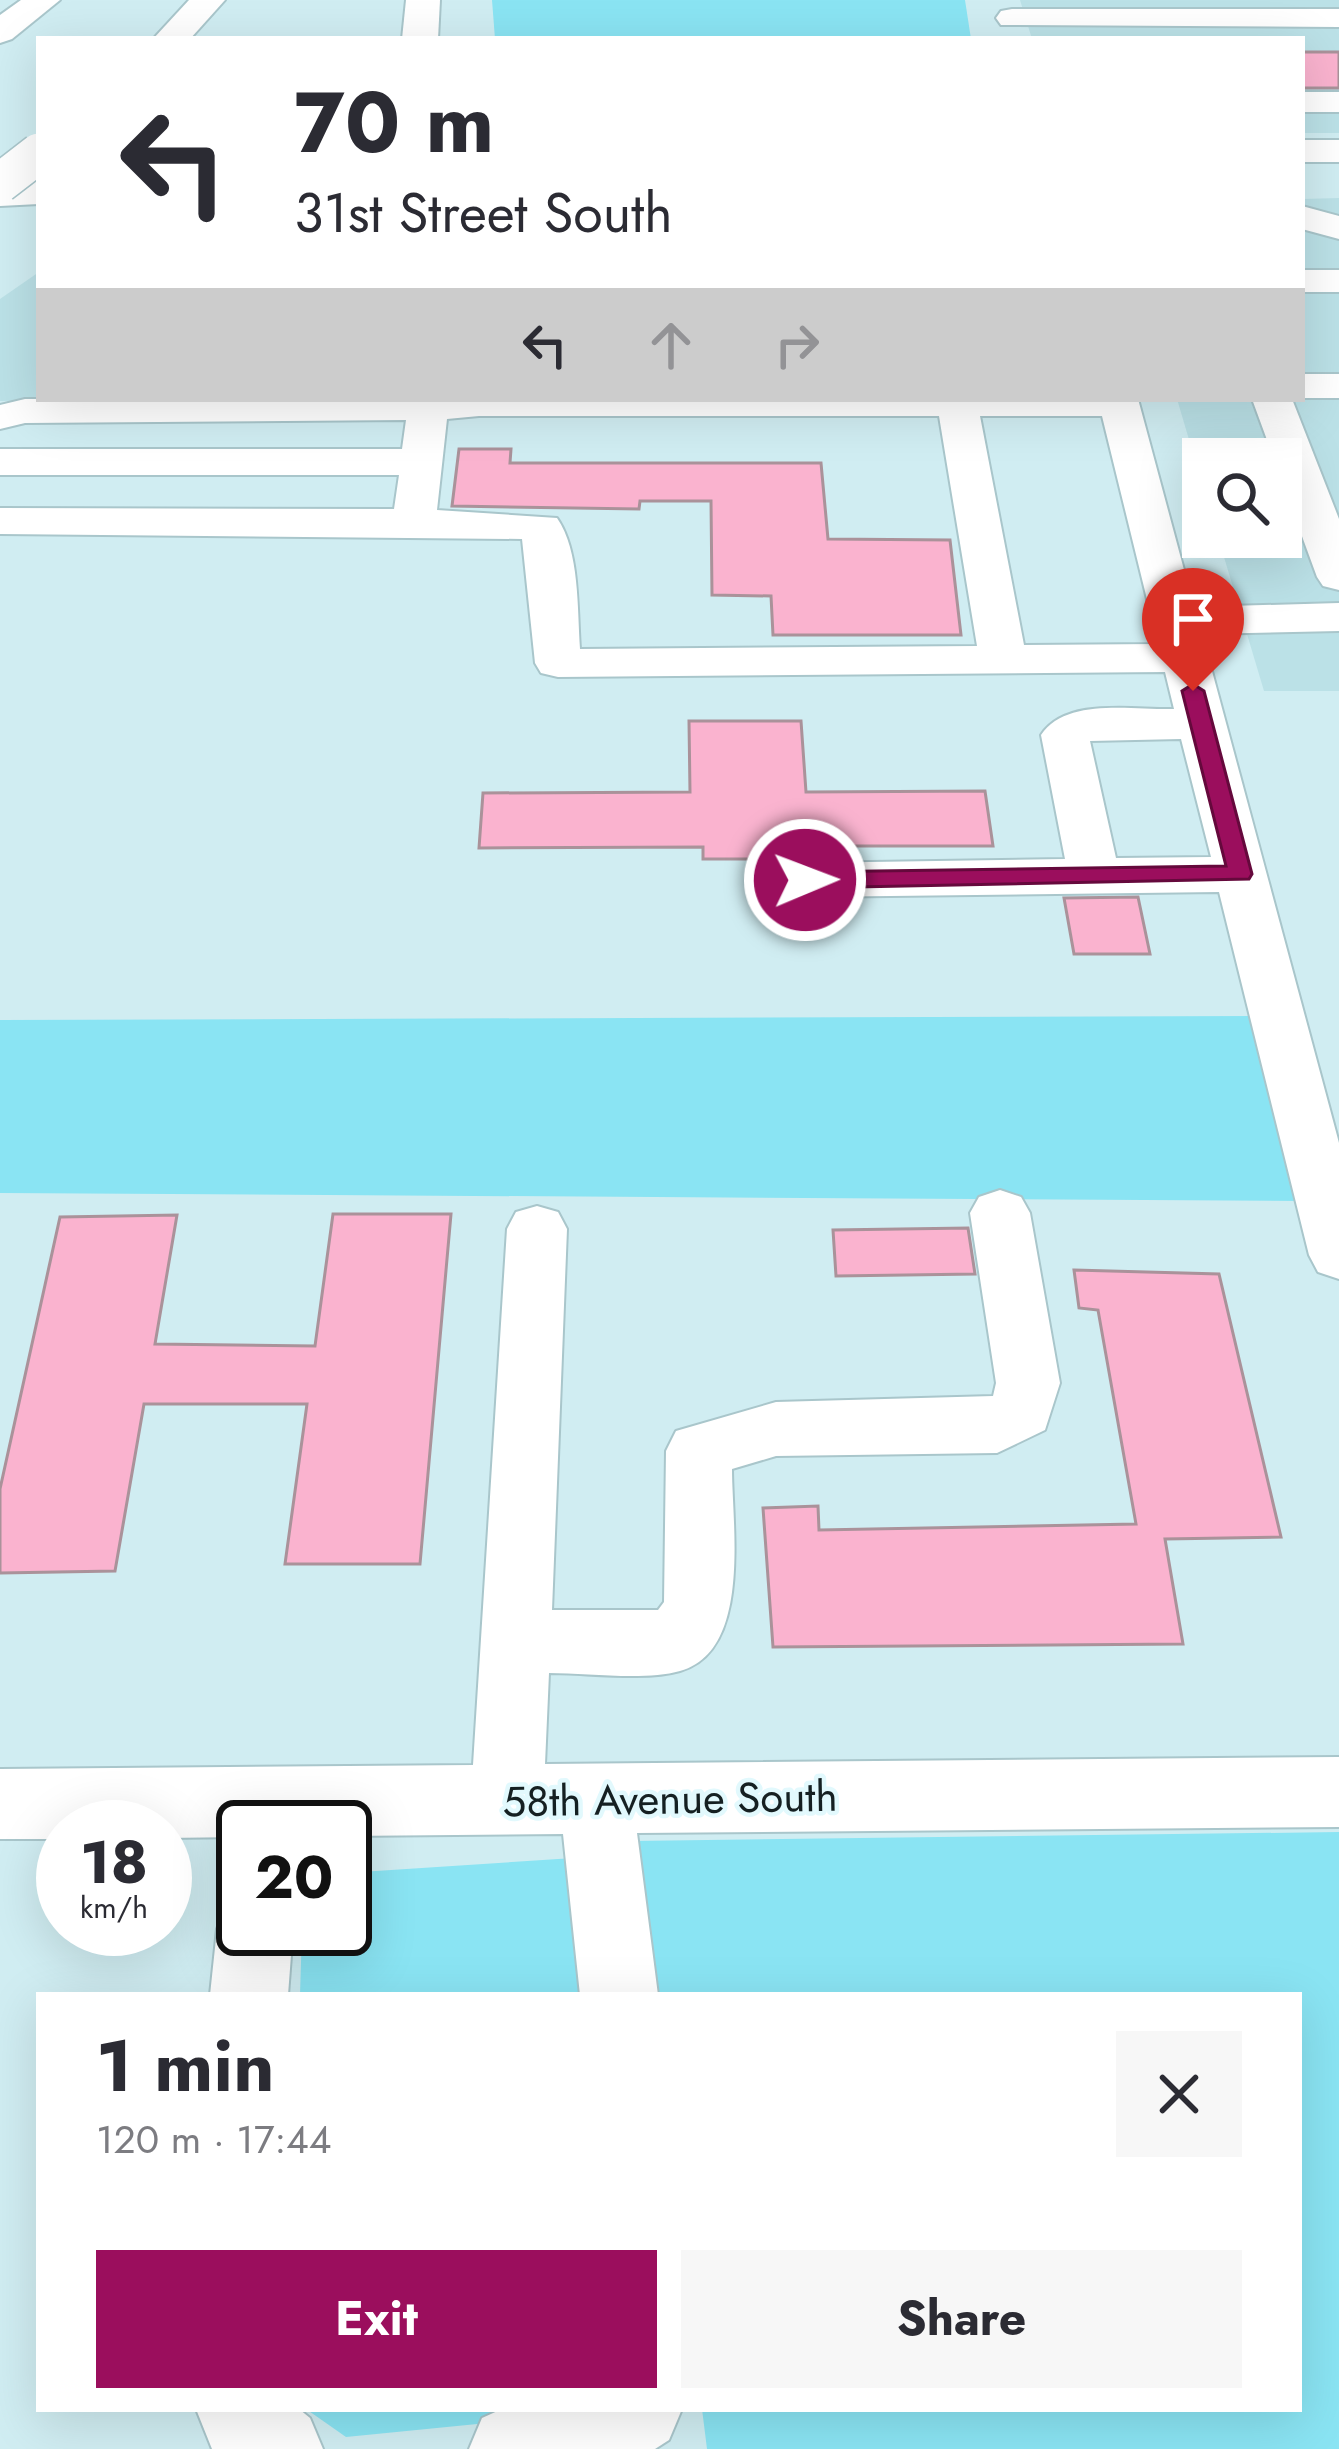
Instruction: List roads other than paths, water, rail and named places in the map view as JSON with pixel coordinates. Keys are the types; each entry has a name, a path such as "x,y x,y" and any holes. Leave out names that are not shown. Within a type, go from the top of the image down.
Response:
{"main road":[{"path":"0,32 43,0"},
{"path":"174,36 208,0"},
{"path":"420,36 423,0"},
{"path":"1305,151 1339,151"},
{"path":"0,183 36,155"},
{"path":"0,167 36,166"},
{"path":"1305,183 1339,183"},
{"path":"0,194 36,192"}],"street":[{"path":"1013,19 1171,29 1339,18"},
{"path":"1305,102 1339,102"},
{"path":"1305,218 1339,228"},
{"path":"1305,280 1339,280"},
{"path":"1305,386 1339,386"},
{"path":"0,417 25,411 1064,402"},
{"path":"1118,402 1339,1255"},
{"path":"1274,402 1324,496 1339,578"},
{"path":"957,404 1003,660"},
{"path":"414,522 428,408"},
{"path":"0,462 422,462"},
{"path":"0,521 542,527 554,586 558,663 1003,660 1339,617"},
{"path":"1094,876 1065,735 1074,726 1202,723"},
{"path":"805,880 1240,874"},
{"path":"515,1642 676,1641 698,1610 699,1451 776,1429 997,1426 1022,1411 1028,1383 1000,1213"},
{"path":"507,1801 537,1229"},
{"name":"58th Avenue South","path":"372,1809 507,1801 1339,1792"},
{"path":"596,1800 619,1992"},
{"name":"58th Avenue South","path":"0,1804 216,1813"},
{"path":"249,1992 253,1956"},
{"path":"241,2412 244,2422 279,2449"},
{"path":"513,2449 593,2438 633,2412"}]}
